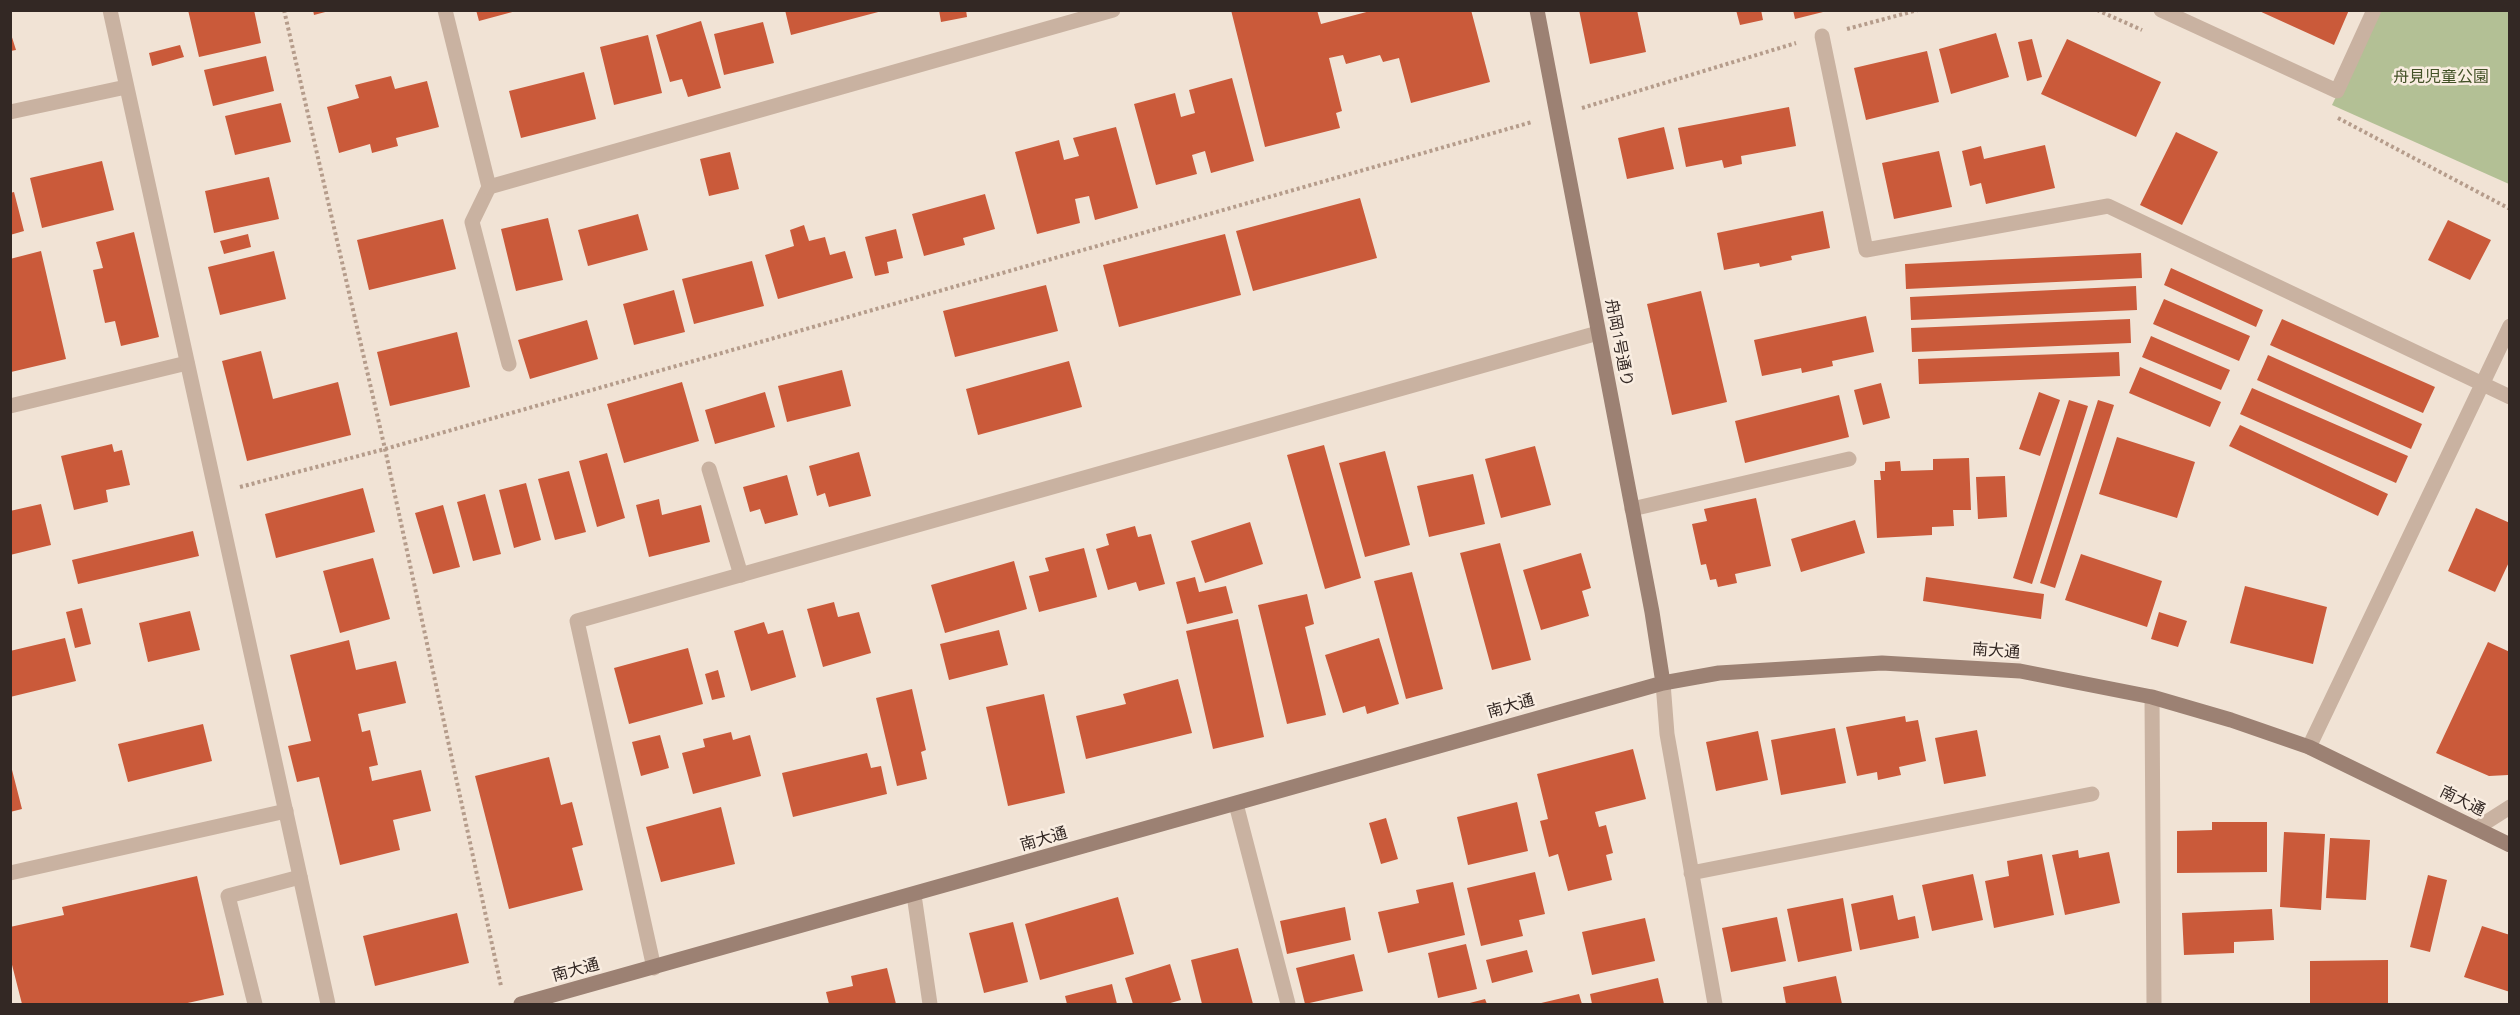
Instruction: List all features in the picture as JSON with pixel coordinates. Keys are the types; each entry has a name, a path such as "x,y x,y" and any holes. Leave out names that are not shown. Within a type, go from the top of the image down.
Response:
{"street":[{"path":"110,10 328,1005"},
{"path":"445,10 489,187 472,222 510,364"},
{"path":"489,187 1113,10"},
{"name":"舟岡1号通り","path":"1537,10 1663,683"},
{"path":"2161,10 2337,91 2374,10"},
{"path":"1822,36 1866,250 2108,206 2510,397"},
{"path":"10,112 126,87"},
{"path":"2308,747 2510,326"},
{"path":"654,968 577,621 1598,333"},
{"path":"10,406 187,363"},
{"path":"1632,509 1849,459"},
{"path":"709,469 741,575"},
{"name":"南大通","path":"521,1005 1663,683 1719,673 1882,663 2020,671 2152,697 2231,720 2308,747 2510,845"},
{"path":"1663,683 1667,734 1715,1005"},
{"path":"2152,697 2154,1005"},
{"path":"1692,873 2092,794"},
{"path":"1236,804 1288,1005"},
{"path":"2476,828 2510,807"},
{"path":"10,873 286,811"},
{"path":"255,1005 228,896 300,877"},
{"path":"914,895 930,1005"}],"path":[{"path":"284,10 385,449 502,993"},
{"path":"216,493 385,449 1558,115 1822,36 1918,10"},
{"path":"2337,117 2510,209"}],"green space":[{"name":"舟見児童公園","path":"2378,11 2509,11 2509,184 2332,105"}],"building":[{"path":"188,10 254,10 261,43 199,57"},
{"path":"313,10 328,10 329,11 314,15"},
{"path":"476,10 516,10 516,11 479,21"},
{"path":"785,10 882,10 882,11 791,35"},
{"path":"939,10 966,10 967,17 941,22"},
{"path":"1231,10 1317,10 1321,24 1374,10 1471,10 1490,82 1411,103 1399,58 1383,62 1380,55 1346,64 1343,55 1329,58 1342,111 1336,113 1340,128 1265,147"},
{"path":"1579,10 1637,10 1646,52 1590,64"},
{"path":"1736,10 1761,10 1763,20 1740,25"},
{"path":"1793,10 1827,10 1827,11 1795,19"},
{"path":"2257,10 2349,10 2334,45"},
{"path":"701,21 721,88 688,97 682,79 670,82 656,35"},
{"path":"763,22 774,63 724,75 714,34"},
{"path":"10,31 16,50 10,51"},
{"path":"1996,33 2009,77 1951,94 1939,49"},
{"path":"648,35 662,93 614,105 600,47"},
{"path":"2032,39 2042,77 2027,81 2018,42"},
{"path":"2067,39 2161,82 2136,137 2041,94"},
{"path":"180,45 184,57 152,66 149,53"},
{"path":"1927,51 1939,102 1866,120 1854,68"},
{"path":"266,56 274,91 213,106 204,70"},
{"path":"584,72 596,119 521,138 509,91"},
{"path":"391,76 395,89 427,81 439,127 396,138 398,146 372,153 370,144 339,153 327,107 359,98 355,85"},
{"path":"1232,78 1254,161 1211,173 1205,151 1192,155 1197,174 1156,185 1134,104 1175,93 1181,117 1195,113 1189,90"},
{"path":"281,103 291,142 235,155 225,116"},
{"path":"1789,107 1796,146 1741,156 1742,164 1724,168 1722,160 1686,167 1678,128"},
{"path":"1116,127 1138,208 1095,220 1089,196 1075,199 1080,223 1037,234 1015,152 1059,140 1064,160 1079,156 1073,138"},
{"path":"1664,127 1674,169 1627,179 1618,138"},
{"path":"2176,132 2218,152 2182,225 2140,205"},
{"path":"2045,145 2055,188 1986,204 1981,183 1970,186 1962,151 1981,146 1984,159"},
{"path":"1939,151 1952,207 1894,219 1882,163"},
{"path":"730,152 739,189 709,196 700,159"},
{"path":"102,161 114,210 42,228 30,178"},
{"path":"269,177 279,219 214,233 205,191"},
{"path":"14,192 24,231 10,235 10,193"},
{"path":"985,194 995,229 963,238 965,245 924,256 912,214"},
{"path":"1360,198 1377,258 1253,291 1236,231"},
{"path":"1823,211 1830,248 1791,256 1792,260 1760,267 1759,263 1724,270 1717,233"},
{"path":"638,214 648,250 588,266 578,230"},
{"path":"548,218 563,280 516,291 501,229"},
{"path":"443,219 456,269 369,290 357,240"},
{"path":"2448,220 2491,240 2470,280 2428,260"},
{"path":"804,225 809,241 825,237 830,255 845,251 853,278 778,299 765,255 794,246 790,230"},
{"path":"896,229 903,258 887,262 889,273 875,276 865,237"},
{"path":"134,232 159,337 121,346 115,321 105,323 93,270 103,268 96,242"},
{"path":"248,234 251,247 224,254 220,241"},
{"path":"1225,234 1241,295 1119,327 1103,265"},
{"path":"41,251 66,359 11,372 10,259"},
{"path":"274,251 286,299 220,315 208,267"},
{"path":"2141,253 2142,278 1906,289 1905,264"},
{"path":"752,261 764,306 694,324 682,279"},
{"path":"2171,268 2263,310 2256,327 2164,285"},
{"path":"1046,285 1058,331 955,357 943,311"},
{"path":"2136,286 2137,310 1911,320 1910,297"},
{"path":"674,290 685,332 634,345 623,304"},
{"path":"1701,291 1727,402 1672,415 1647,304"},
{"path":"2164,299 2250,336 2239,361 2153,324"},
{"path":"1866,316 1874,352 1832,361 1833,366 1802,373 1801,368 1762,376 1754,340"},
{"path":"2130,319 2131,343 1912,352 1911,328"},
{"path":"2282,319 2435,387 2423,413 2270,345"},
{"path":"587,320 598,359 530,379 518,340"},
{"path":"457,332 470,387 390,406 377,352"},
{"path":"2151,336 2230,370 2221,390 2142,357"},
{"path":"261,351 273,399 338,382 351,435 247,461 222,361"},
{"path":"2119,352 2120,376 1919,384 1918,359"},
{"path":"2268,355 2422,424 2411,449 2257,380"},
{"path":"1069,361 1082,407 978,435 966,389"},
{"path":"2140,367 2221,402 2210,427 2129,393"},
{"path":"842,370 851,406 787,422 778,386"},
{"path":"682,382 699,441 624,463 607,404"},
{"path":"1881,383 1890,418 1863,425 1854,390"},
{"path":"2252,388 2408,456 2396,483 2240,414"},
{"path":"765,392 775,427 715,444 705,410"},
{"path":"2039,392 2060,400 2040,456 2019,449"},
{"path":"1839,395 1849,437 1745,463 1735,421"},
{"path":"2069,400 2088,406 2032,584 2013,578"},
{"path":"2098,400 2114,405 2055,588 2040,583"},
{"path":"2240,425 2388,494 2378,516 2229,446"},
{"path":"2117,437 2195,462 2177,518 2099,494"},
{"path":"112,444 114,452 122,450 130,485 106,490 108,502 74,510 61,456"},
{"path":"1324,445 1361,578 1325,589 1287,455"},
{"path":"1535,446 1551,505 1501,518 1485,459"},
{"path":"1385,451 1410,545 1365,557 1339,463"},
{"path":"859,452 871,496 829,507 825,493 817,496 809,466"},
{"path":"607,453 625,518 597,527 579,461"},
{"path":"1969,458 1971,510 1953,510 1954,526 1932,527 1932,535 1877,538 1874,480 1881,480 1880,471 1885,471 1885,462 1900,461 1901,471 1933,470 1933,459"},
{"path":"569,471 586,532 555,540 538,479"},
{"path":"1473,474 1485,524 1429,537 1417,486"},
{"path":"787,475 798,515 765,524 760,509 750,512 743,487"},
{"path":"2005,476 2007,517 1978,519 1976,477"},
{"path":"526,483 541,540 514,548 499,490"},
{"path":"363,488 375,532 276,558 265,514"},
{"path":"485,494 501,554 473,561 457,502"},
{"path":"1756,498 1771,566 1735,574 1737,583 1718,587 1716,579 1710,580 1706,564 1701,565 1692,524 1707,521 1704,509"},
{"path":"659,499 662,515 701,505 710,542 649,557 636,505"},
{"path":"41,504 51,545 10,555 10,511"},
{"path":"443,505 460,567 433,574 415,513"},
{"path":"2476,508 2510,523 2510,560 2495,592 2448,571"},
{"path":"1855,520 1865,553 1801,572 1791,539"},
{"path":"1250,522 1263,564 1205,583 1191,541"},
{"path":"1135,526 1138,537 1151,534 1165,584 1139,591 1136,582 1108,590 1096,549 1109,545 1106,534"},
{"path":"193,531 199,556 78,584 72,560"},
{"path":"1500,543 1531,660 1492,670 1460,553"},
{"path":"1084,548 1097,597 1039,612 1029,576 1049,571 1045,558"},
{"path":"1581,553 1591,588 1582,591 1589,616 1541,630 1523,570"},
{"path":"2081,554 2162,581 2147,627 2065,600"},
{"path":"373,558 390,619 340,633 323,571"},
{"path":"1014,561 1027,609 945,633 931,585"},
{"path":"1412,572 1443,689 1406,699 1374,581"},
{"path":"1195,577 1199,592 1226,586 1233,613 1187,624 1176,582"},
{"path":"1926,577 2044,594 2041,619 1923,601"},
{"path":"2245,586 2327,607 2313,664 2230,643"},
{"path":"1307,594 1314,624 1305,627 1326,715 1287,724 1258,605"},
{"path":"834,602 838,617 859,612 871,653 823,667 807,609"},
{"path":"82,608 91,644 75,648 66,612"},
{"path":"190,611 200,650 148,662 139,623"},
{"path":"2159,612 2187,621 2178,647 2151,639"},
{"path":"1238,619 1264,737 1213,749 1186,631"},
{"path":"764,622 768,634 783,630 796,677 751,691 734,631"},
{"path":"999,630 1008,665 949,680 940,644"},
{"path":"65,638 76,681 10,697 10,651"},
{"path":"1379,638 1399,704 1367,714 1365,706 1343,713 1325,655"},
{"path":"349,640 356,670 396,661 406,703 358,714 362,732 370,730 378,765 369,767 372,781 421,770 431,811 393,820 400,850 340,865 319,777 297,782 288,746 311,741 290,655"},
{"path":"2488,642 2510,652 2508,775 2489,776 2436,753"},
{"path":"688,648 703,704 629,724 614,668"},
{"path":"718,670 725,697 712,700 705,674"},
{"path":"1178,679 1192,733 1086,759 1076,716 1126,704 1123,694"},
{"path":"912,689 926,750 921,752 927,779 897,786 876,698"},
{"path":"1044,694 1065,793 1008,806 986,707"},
{"path":"1905,716 1906,722 1918,720 1926,761 1899,767 1901,775 1878,780 1877,772 1857,776 1846,727"},
{"path":"203,724 212,761 128,782 118,744"},
{"path":"1835,728 1846,783 1781,795 1771,740"},
{"path":"1977,730 1986,776 1944,784 1935,738"},
{"path":"1758,731 1768,780 1716,791 1706,742"},
{"path":"731,732 733,740 750,735 761,776 693,794 682,753 705,747 703,739"},
{"path":"660,735 669,768 641,776 632,742"},
{"path":"1633,749 1646,799 1595,812 1599,827 1606,825 1613,853 1606,855 1612,880 1568,891 1558,854 1549,857 1540,821 1548,819 1537,774"},
{"path":"867,753 871,768 881,766 887,794 793,817 782,773"},
{"path":"549,757 561,805 572,802 583,845 572,848 583,890 509,909 475,776"},
{"path":"10,762 22,809 10,812"},
{"path":"1517,802 1528,851 1468,865 1457,817"},
{"path":"721,807 735,864 661,882 646,827"},
{"path":"1386,818 1398,859 1381,864 1369,823"},
{"path":"2212,822 2267,822 2267,872 2177,873 2177,831 2212,830"},
{"path":"2284,832 2325,834 2321,910 2280,907"},
{"path":"2330,838 2370,840 2366,900 2326,898"},
{"path":"2078,850 2079,858 2109,852 2120,903 2065,915 2052,855"},
{"path":"2042,854 2054,915 1994,928 1985,881 2009,876 2007,861"},
{"path":"1535,872 1545,914 1519,920 1523,936 1481,946 1467,888"},
{"path":"1973,874 1983,920 1932,931 1922,885"},
{"path":"2428,875 2447,880 2430,952 2410,947"},
{"path":"197,876 224,995 183,1004 22,1004 10,957 10,927 64,915 62,907"},
{"path":"1453,882 1465,935 1388,953 1378,912 1419,903 1416,890"},
{"path":"1893,895 1898,920 1915,916 1919,938 1860,950 1851,904"},
{"path":"1118,897 1134,954 1040,980 1025,924"},
{"path":"1843,898 1852,951 1798,962 1787,909"},
{"path":"1345,907 1351,940 1287,954 1280,921"},
{"path":"2272,909 2274,940 2234,942 2234,953 2184,955 2182,913"},
{"path":"457,913 469,963 375,986 363,936"},
{"path":"1777,917 1786,961 1731,972 1722,928"},
{"path":"1645,918 1655,961 1592,975 1582,932"},
{"path":"1013,922 1028,982 984,993 969,933"},
{"path":"2482,926 2510,935 2510,992 2464,977"},
{"path":"1466,944 1477,989 1438,998 1428,953"},
{"path":"1238,948 1253,1004 1202,1004 1191,960"},
{"path":"1527,950 1533,972 1492,983 1486,960"},
{"path":"1354,954 1363,991 1305,1004 1296,968"},
{"path":"2388,960 2388,1004 2310,1004 2310,961"},
{"path":"1170,964 1181,1000 1167,1004 1133,1004 1125,978"},
{"path":"887,968 896,1004 829,1004 826,992 853,986 851,976"},
{"path":"1836,976 1842,1004 1786,1004 1783,987"},
{"path":"1658,978 1664,1004 1592,1004 1590,994"},
{"path":"1112,984 1117,1004 1067,1004 1065,996"},
{"path":"1579,994 1582,1004 1537,1004"},
{"path":"1485,999 1487,1004 1466,1004"}]}
